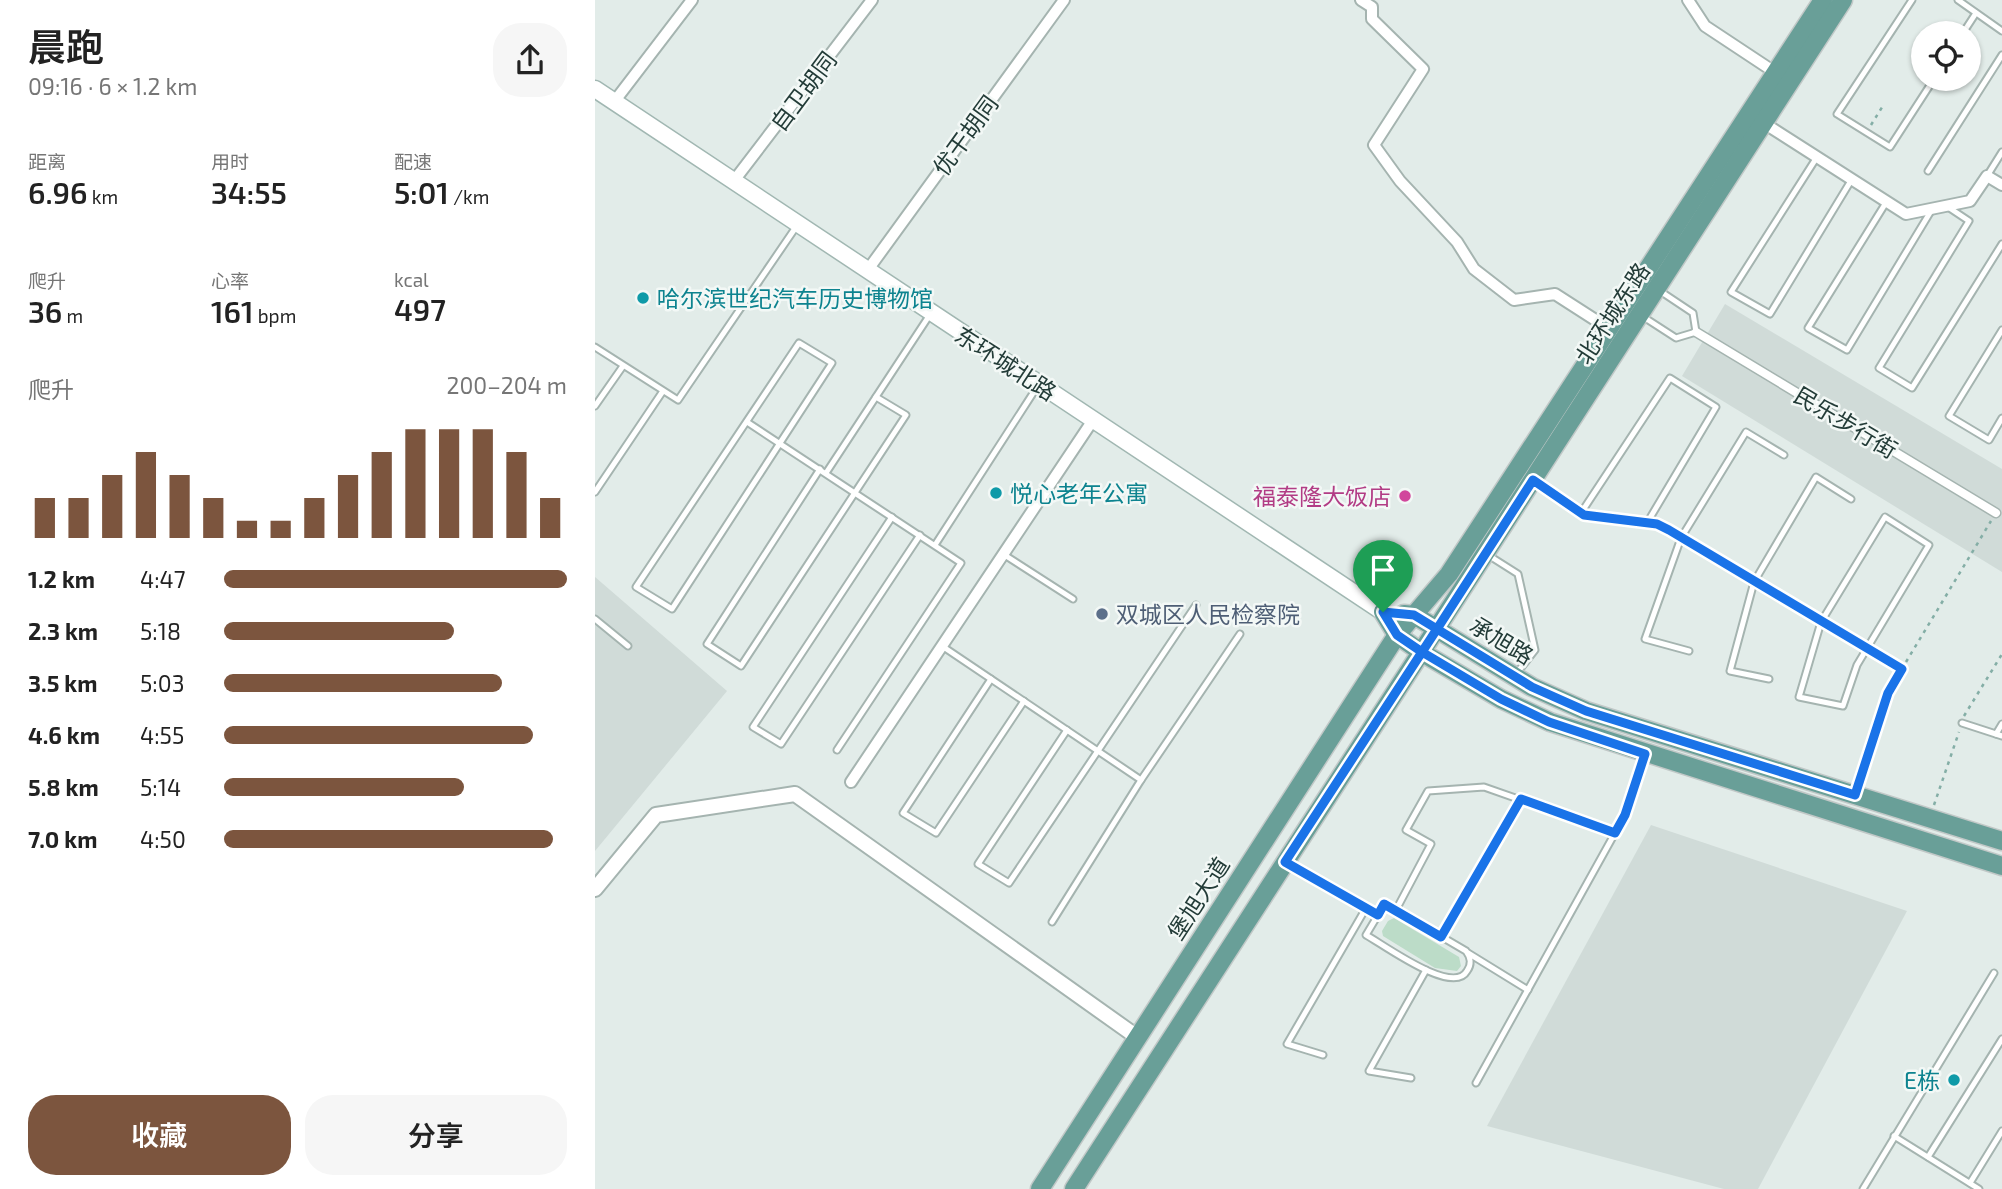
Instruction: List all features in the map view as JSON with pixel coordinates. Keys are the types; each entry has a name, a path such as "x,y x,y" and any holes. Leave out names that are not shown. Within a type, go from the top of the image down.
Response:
{"main road":[{"name":"北环城东路","path":"1397,635 1449,574 1525,475 1640,315 1756,118 1776,73 1822,0"},
{"name":"北环城东路","path":"1422,652 1485,554 1525,475 1611,330 1756,118 1843,0"},
{"name":"东环城北路","path":"595,89 1383,612"},
{"name":"承旭路","path":"1383,612 1414,615 1514,676 1586,711 2002,841"},
{"path":"1383,612 1397,635 1422,652 1501,699 1549,722 2002,866"},
{"name":"堡旭大道","path":"1040,1189 1397,635"},
{"path":"1074,1189 1422,652"}],"street":[{"path":"614,102 692,0"},
{"name":"自卫胡同","path":"733,182 872,0"},
{"name":"优干胡同","path":"867,271 1064,0"},
{"path":"1361,0 1372,7 1372,19 1423,69 1374,145 1401,181 1457,242 1474,269 1514,300 1555,294 1611,330"},
{"path":"1688,0 1705,26 1776,73"},
{"path":"1756,118 1906,214 1970,201 1987,176 2002,186"},
{"name":"民乐步行街","path":"1696,332 1996,513"},
{"path":"851,782 1093,420"},
{"path":"595,890 656,815 795,794 1137,1037"}],"lane":[{"path":"1912,0 1837,114 1891,147 1926,91"},
{"path":"1958,0 2002,31"},
{"path":"1971,21 1976,13"},
{"path":"1928,171 2002,55"},
{"path":"1987,176 2002,152"},
{"path":"1817,157 1731,292 1770,314 1852,179"},
{"path":"1887,201 1808,328 1847,350 1933,209"},
{"path":"1947,206 1969,220 1879,369 1912,388 2002,244"},
{"path":"595,347 678,400 797,225"},
{"path":"1640,315 1676,338 1696,332 1693,313 1657,289"},
{"path":"876,397 906,415 741,666 707,644 931,313"},
{"path":"2002,330 1949,416 1989,440 2002,418"},
{"path":"799,343 832,363 780,443 672,609 636,587 799,343"},
{"path":"595,406 623,366"},
{"path":"1581,513 1670,378 1716,407 1647,523"},
{"path":"935,545 1039,384"},
{"path":"595,492 663,391"},
{"path":"747,422 961,562 837,750"},
{"path":"1689,651 1645,639 1681,538 1746,432 1784,455"},
{"path":"1525,475 1581,513 1657,524 1902,669"},
{"path":"1769,679 1730,671 1754,582 1816,477 1851,499"},
{"path":"892,517 753,727 781,744 921,535"},
{"path":"1885,517 1929,545 1867,649 1857,665 1843,706 1799,697 1821,622 1885,517"},
{"path":"1003,554 1073,599"},
{"path":"1485,554 1518,573 1535,650 1514,676"},
{"path":"1067,730 978,864 1009,883 1196,605"},
{"path":"595,619 628,646"},
{"path":"1052,922 1141,780 1240,634"},
{"path":"942,646 1141,780"},
{"path":"991,678 903,813 936,833 1024,701"},
{"path":"1962,723 1999,735 2002,724"},
{"path":"1476,1083 1625,815 1645,754"},
{"path":"1396,910 1431,844 1406,830 1427,791 1484,787 1615,833"},
{"path":"1441,937 1521,799"},
{"path":"1285,862 1378,915"},
{"path":"1466,951 1470,957 1465,976 1455,980 1444,979 1366,935 1384,904 1466,951 1528,990"},
{"path":"1323,1055 1287,1044 1366,908"},
{"path":"1411,1078 1369,1071 1426,970"},
{"path":"1863,1189 1994,973"},
{"path":"1929,1157 2002,1039"},
{"path":"1970,1183 2002,1131"},
{"path":"1894,1136 1979,1189"}],"path":[{"path":"1867,132 1884,104"},
{"path":"1855,795 1888,693 1996,513"}],"shaded area":[{"path":"1725,304 2002,469 2002,572 1682,376"},
{"path":"595,577 727,691 595,851"},
{"path":"1651,825 1907,911 1758,1189 1724,1189 1487,1126"}],"green space":[{"path":"1394,918 1459,957 1461,966 1457,971 1435,968 1383,936 1382,931 1388,921"}],"place":[{"name":"哈尔滨世纪汽车历史博物馆","path":"643,298"},
{"name":"悦心老年公寓","path":"996,493"},
{"name":"福泰隆大饭店","path":"1405,496"},
{"name":"双城区人民检察院","path":"1102,614"},
{"name":"E栋","path":"1954,1080"}],"route":[{"path":"1383,612 1397,635 1422,652 1285,862 1378,915 1384,904 1441,937 1521,799 1615,833 1625,815 1645,754 1549,722 1501,699 1422,652 1437,629 1533,480 1584,515 1657,524 1669,530 1902,669 1888,693 1855,795 1586,711 1532,687 1437,629 1414,615 1383,612"}]}
